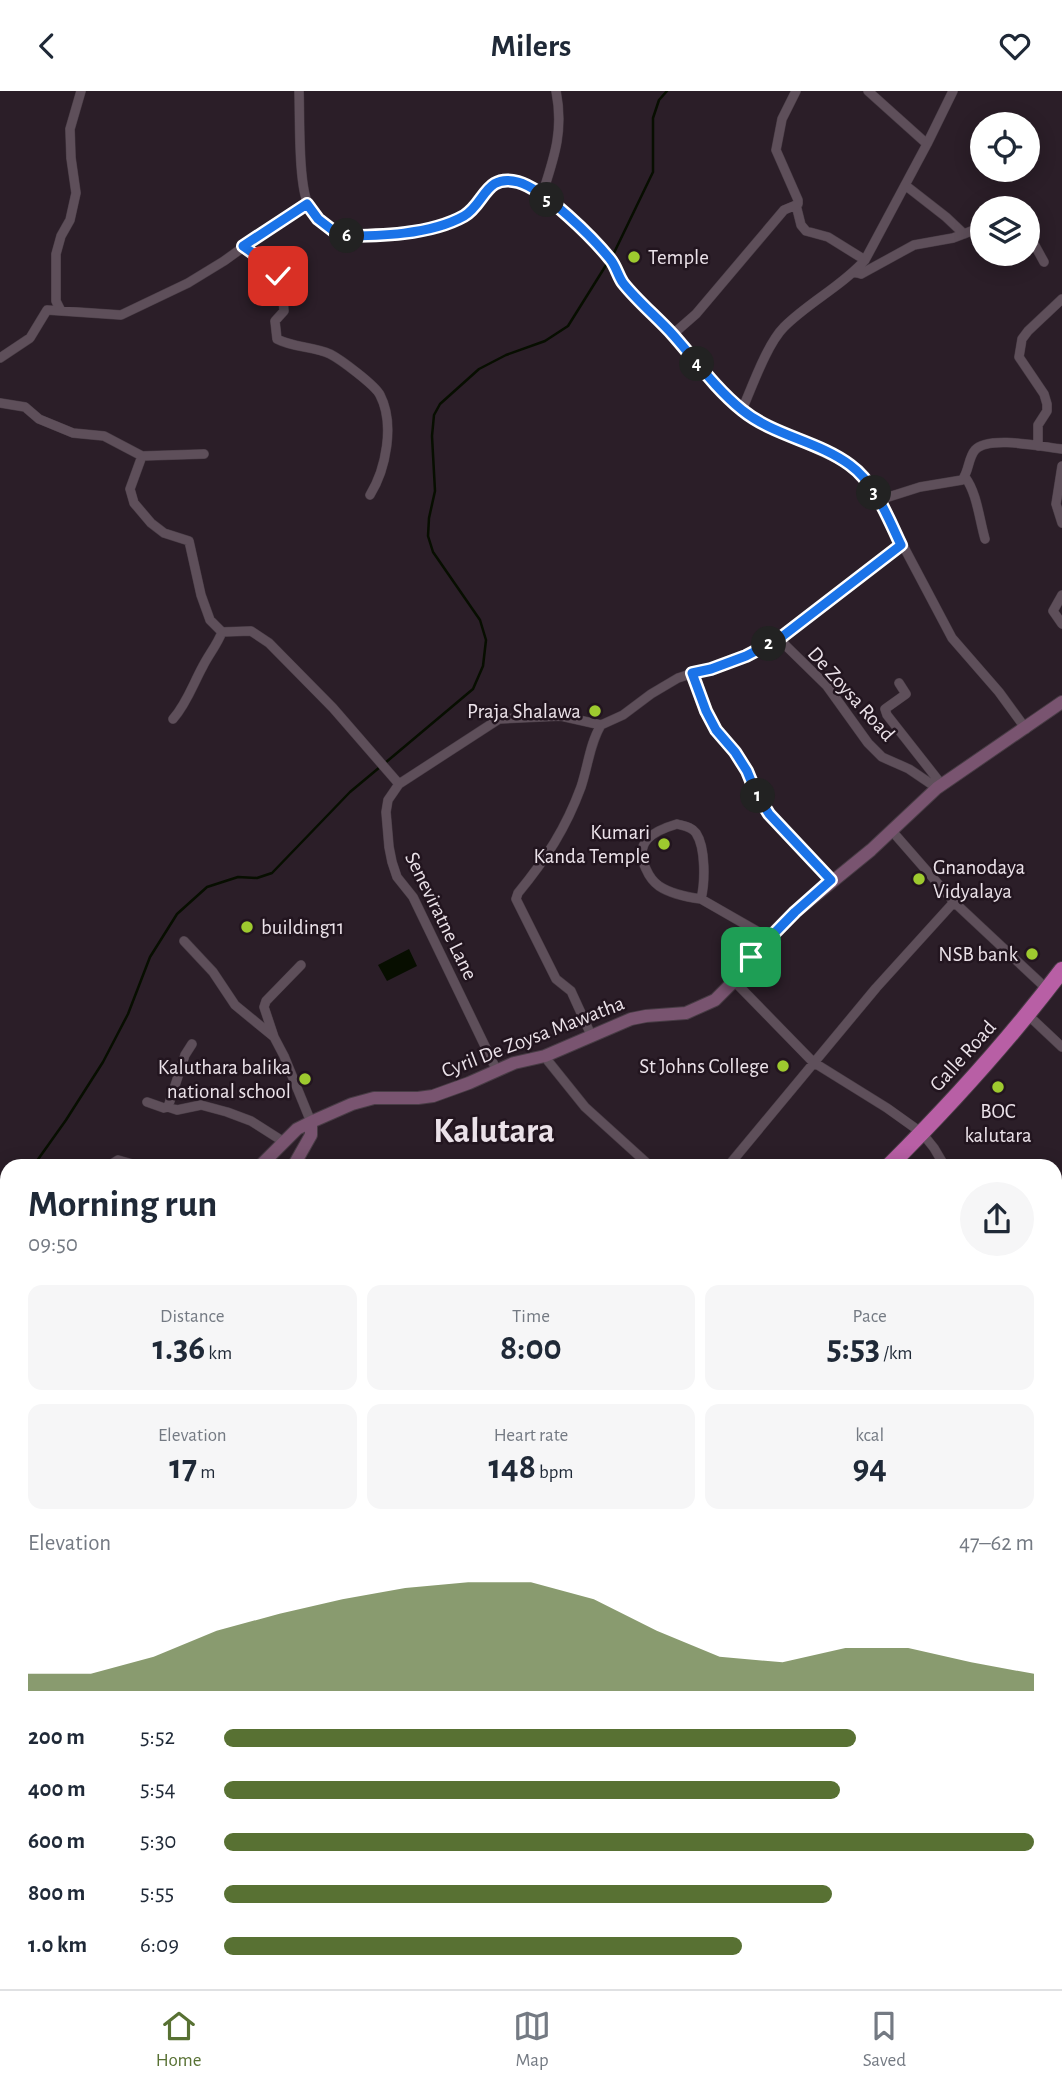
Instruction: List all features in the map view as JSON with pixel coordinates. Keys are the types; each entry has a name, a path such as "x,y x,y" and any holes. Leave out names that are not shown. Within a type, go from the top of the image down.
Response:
{"highway":[{"name":"Galle Road","path":"896,1159 1028,1015 1061,974"}],"street":[{"path":"61,311 56,301 56,254 61,236 70,220 76,193 70,129 81,91"},
{"path":"299,91 302,184 307,204 318,219 340,236 357,236 439,227 451,223 468,213 491,185 506,180 528,186 542,195 610,259 622,282 709,378 743,410 761,423 852,466 879,500 952,638 999,692 1026,729"},
{"path":"542,195 558,148 560,107 556,91"},
{"path":"796,91 782,119 776,150 798,200 796,205 801,225 806,231 828,237 865,260"},
{"path":"868,91 927,144"},
{"path":"743,410 768,352 782,328 854,272 865,260 953,91"},
{"path":"905,185 964,234"},
{"path":"0,358 30,338 47,310 121,315 188,283 307,204"},
{"path":"672,335 704,305 784,210 796,205"},
{"path":"854,272 861,274 914,245 970,232"},
{"path":"243,246 271,266 283,288 284,311 275,321 277,339 283,343 332,355 373,385 381,397 387,435 381,466 370,495"},
{"path":"1040,255 1044,262"},
{"path":"1038,446 1038,425 1047,411 1047,404 1044,394 1018,357 1021,339 1027,331 1062,299"},
{"path":"0,403 25,407 39,419 73,433 104,436 142,457 204,454"},
{"path":"879,500 920,487 962,480 973,454 984,445 1005,443 1062,449"},
{"path":"142,457 131,489 134,503 151,523 164,533 189,541 209,620 222,632 251,631 268,643 309,683 399,784 499,719 561,716 601,725"},
{"path":"1062,466 1056,504 1062,523"},
{"path":"965,477 973,488 976,510 985,538"},
{"path":"592,1037 571,991 556,979 516,899 544,861 568,821 594,737 601,725 623,715 678,678 746,656 779,639 901,545"},
{"path":"1062,596 1053,611 1062,624"},
{"path":"173,719 191,692 222,632"},
{"name":"De Zoysa Road","path":"779,639 827,687 868,743 882,757 939,786"},
{"path":"692,673 716,730 741,762 769,814 831,880"},
{"path":"899,683 906,694 885,709 887,715 939,786"},
{"name":"Cyril De Zoysa Mawatha","path":"267,1159 298,1129 352,1104 374,1098 433,1096 514,1063 545,1056 631,1019 686,1013 715,1000 769,938 831,880 871,850 939,786 1062,702"},
{"name":"Seneviratne Lane","path":"399,784 388,800 386,812 392,862 397,877 413,897 497,1071"},
{"path":"701,899 704,886 703,856 697,834 691,828 677,824 654,834 640,852 650,878 676,894 701,899 769,938"},
{"path":"892,831 954,902 1048,990"},
{"path":"734,1159 876,988 954,902"},
{"path":"184,941 213,972 234,1005 274,1037"},
{"path":"297,1159 311,1135 310,1122 264,1007 266,1001 301,965"},
{"path":"734,981 813,1062 922,1133 940,1159"},
{"path":"1028,1015 1062,1047"},
{"path":"167,1107 185,1055 192,1044"},
{"path":"545,1056 585,1107 642,1159"},
{"path":"147,1102 177,1110 201,1105 227,1112 251,1121 284,1142"}],"shaded area":[{"path":"409,949 417,966 387,981 378,965"}],"waterway":[{"path":"612,257 653,172 653,118 659,100 667,91"},
{"path":"385,763 473,689 483,666 486,640 480,620 433,552 428,536 435,491 432,436 434,415 440,404 479,369 506,355 545,341 568,326 608,262"},
{"path":"38,1159 103,1062 128,1014 150,957 177,914 207,887 238,877 257,878 272,873 350,792 380,767"}],"place":[{"name":"Temple","path":"634,257"},
{"name":"Praja Shalawa","path":"595,711"},
{"name":"Kumari Kanda Temple","path":"664,844"},
{"name":"Gnanodaya Vidyalaya","path":"919,879"},
{"name":"building11","path":"247,927"},
{"name":"NSB bank","path":"1032,954"},
{"name":"St Johns College","path":"783,1066"},
{"name":"Kaluthara balika national school","path":"305,1079"},
{"name":"BOC kalutara","path":"998,1087"}],"district":[{"name":"Kalutara","path":"494,1131"}],"route":[{"path":"278,276 271,266 243,246 307,204 318,219 340,236 408,232 451,223 468,213 491,185 498,182 506,180 528,186 566,215 590,239 611,261 622,282 709,378 743,410 761,423 852,466 879,500 901,545 779,639 746,656 692,673 716,730 747,771 769,814 831,880 751,957"}]}
